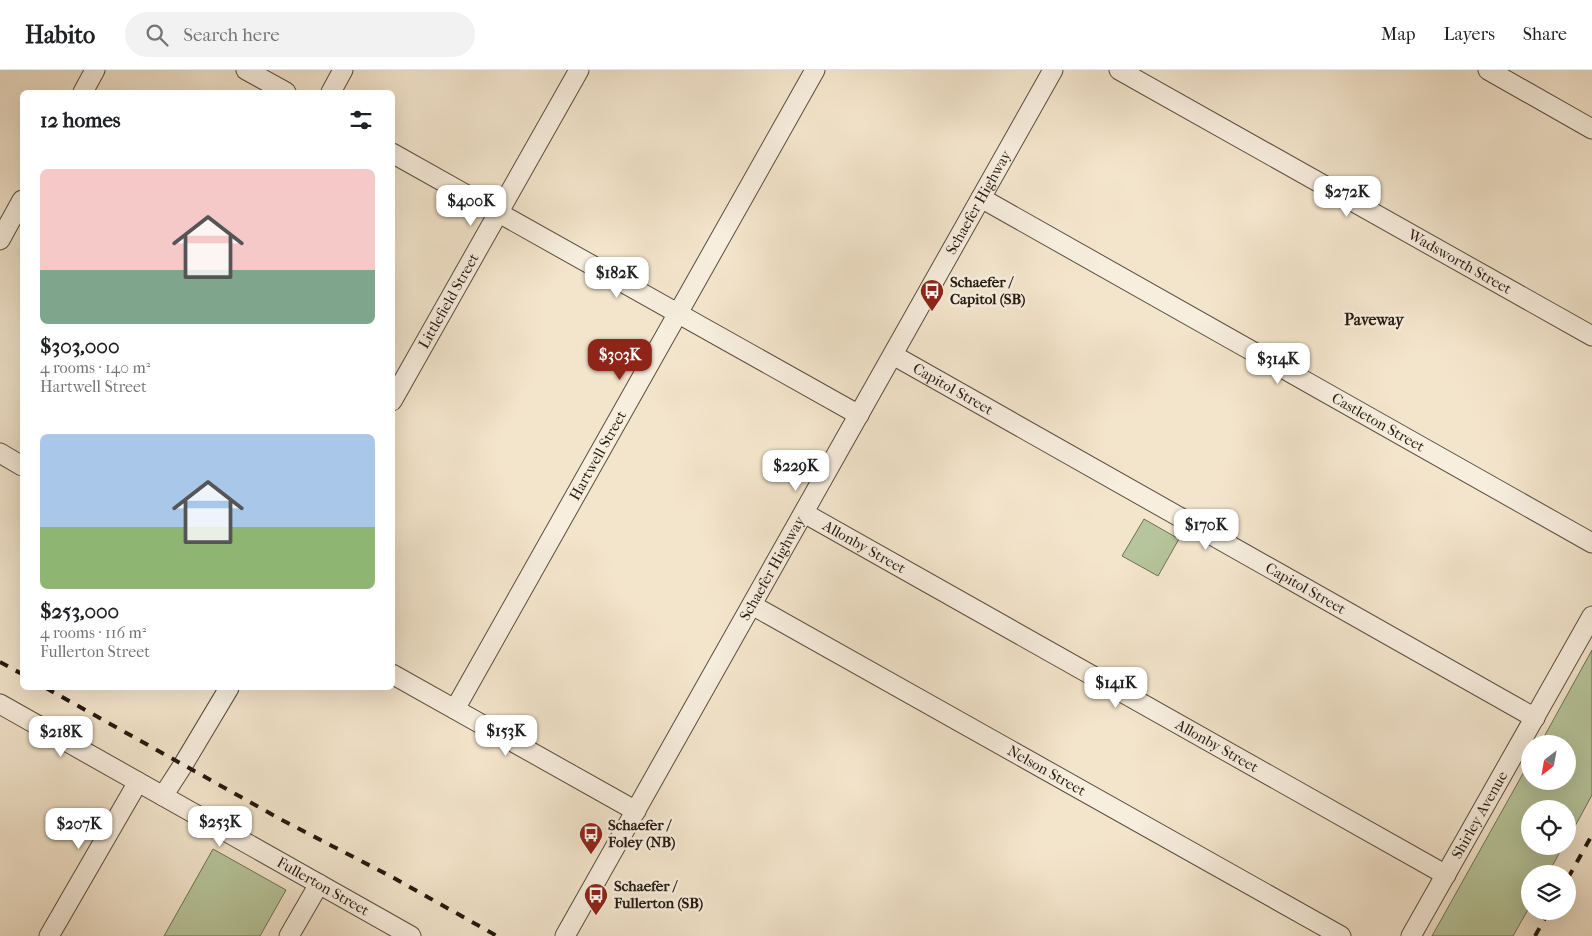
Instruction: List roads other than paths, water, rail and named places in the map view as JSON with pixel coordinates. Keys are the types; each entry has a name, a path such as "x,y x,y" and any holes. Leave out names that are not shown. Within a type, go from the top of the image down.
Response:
{"street":[{"path":"84,90 95,70"},
{"path":"246,70 282,90"},
{"path":"332,90 344,70"},
{"name":"Littlefield Street","path":"395,396 579,70"},
{"name":"Hartwell Street","path":"454,709 815,70"},
{"name":"Schaefer Highway","path":"565,936 1053,70"},
{"name":"Wadsworth Street","path":"1119,70 1592,336"},
{"path":"1488,70 1592,129"},
{"path":"395,155 859,415"},
{"name":"Castleton Street","path":"981,198 1592,542"},
{"path":"0,240 20,204"},
{"name":"Capitol Street","path":"893,355 1535,718"},
{"path":"0,453 20,465"},
{"name":"Allonby Street","path":"804,513 1446,875"},
{"name":"Nelson Street","path":"752,605 1341,936"},
{"name":"Shirley Avenue","path":"1411,936 1592,616"},
{"path":"395,676 636,812"},
{"path":"162,796 184,765 228,690"},
{"name":"Fullerton Street","path":"0,704 411,936"},
{"path":"49,936 138,782"},
{"path":"289,936 319,884"}],"railway":[{"path":"0,662 20,673"},
{"path":"50,690 282,820 392,877 497,936"},
{"path":"1575,865 1592,835"},
{"path":"1535,936 1544,920"}],"place":[{"name":"Schaefer / Capitol (SB)","path":"932,312"},
{"name":"Schaefer / Foley (NB)","path":"591,855"},
{"name":"Schaefer / Fullerton (SB)","path":"596,916"}],"district":[{"name":"Paveway","path":"1374,319"}]}
